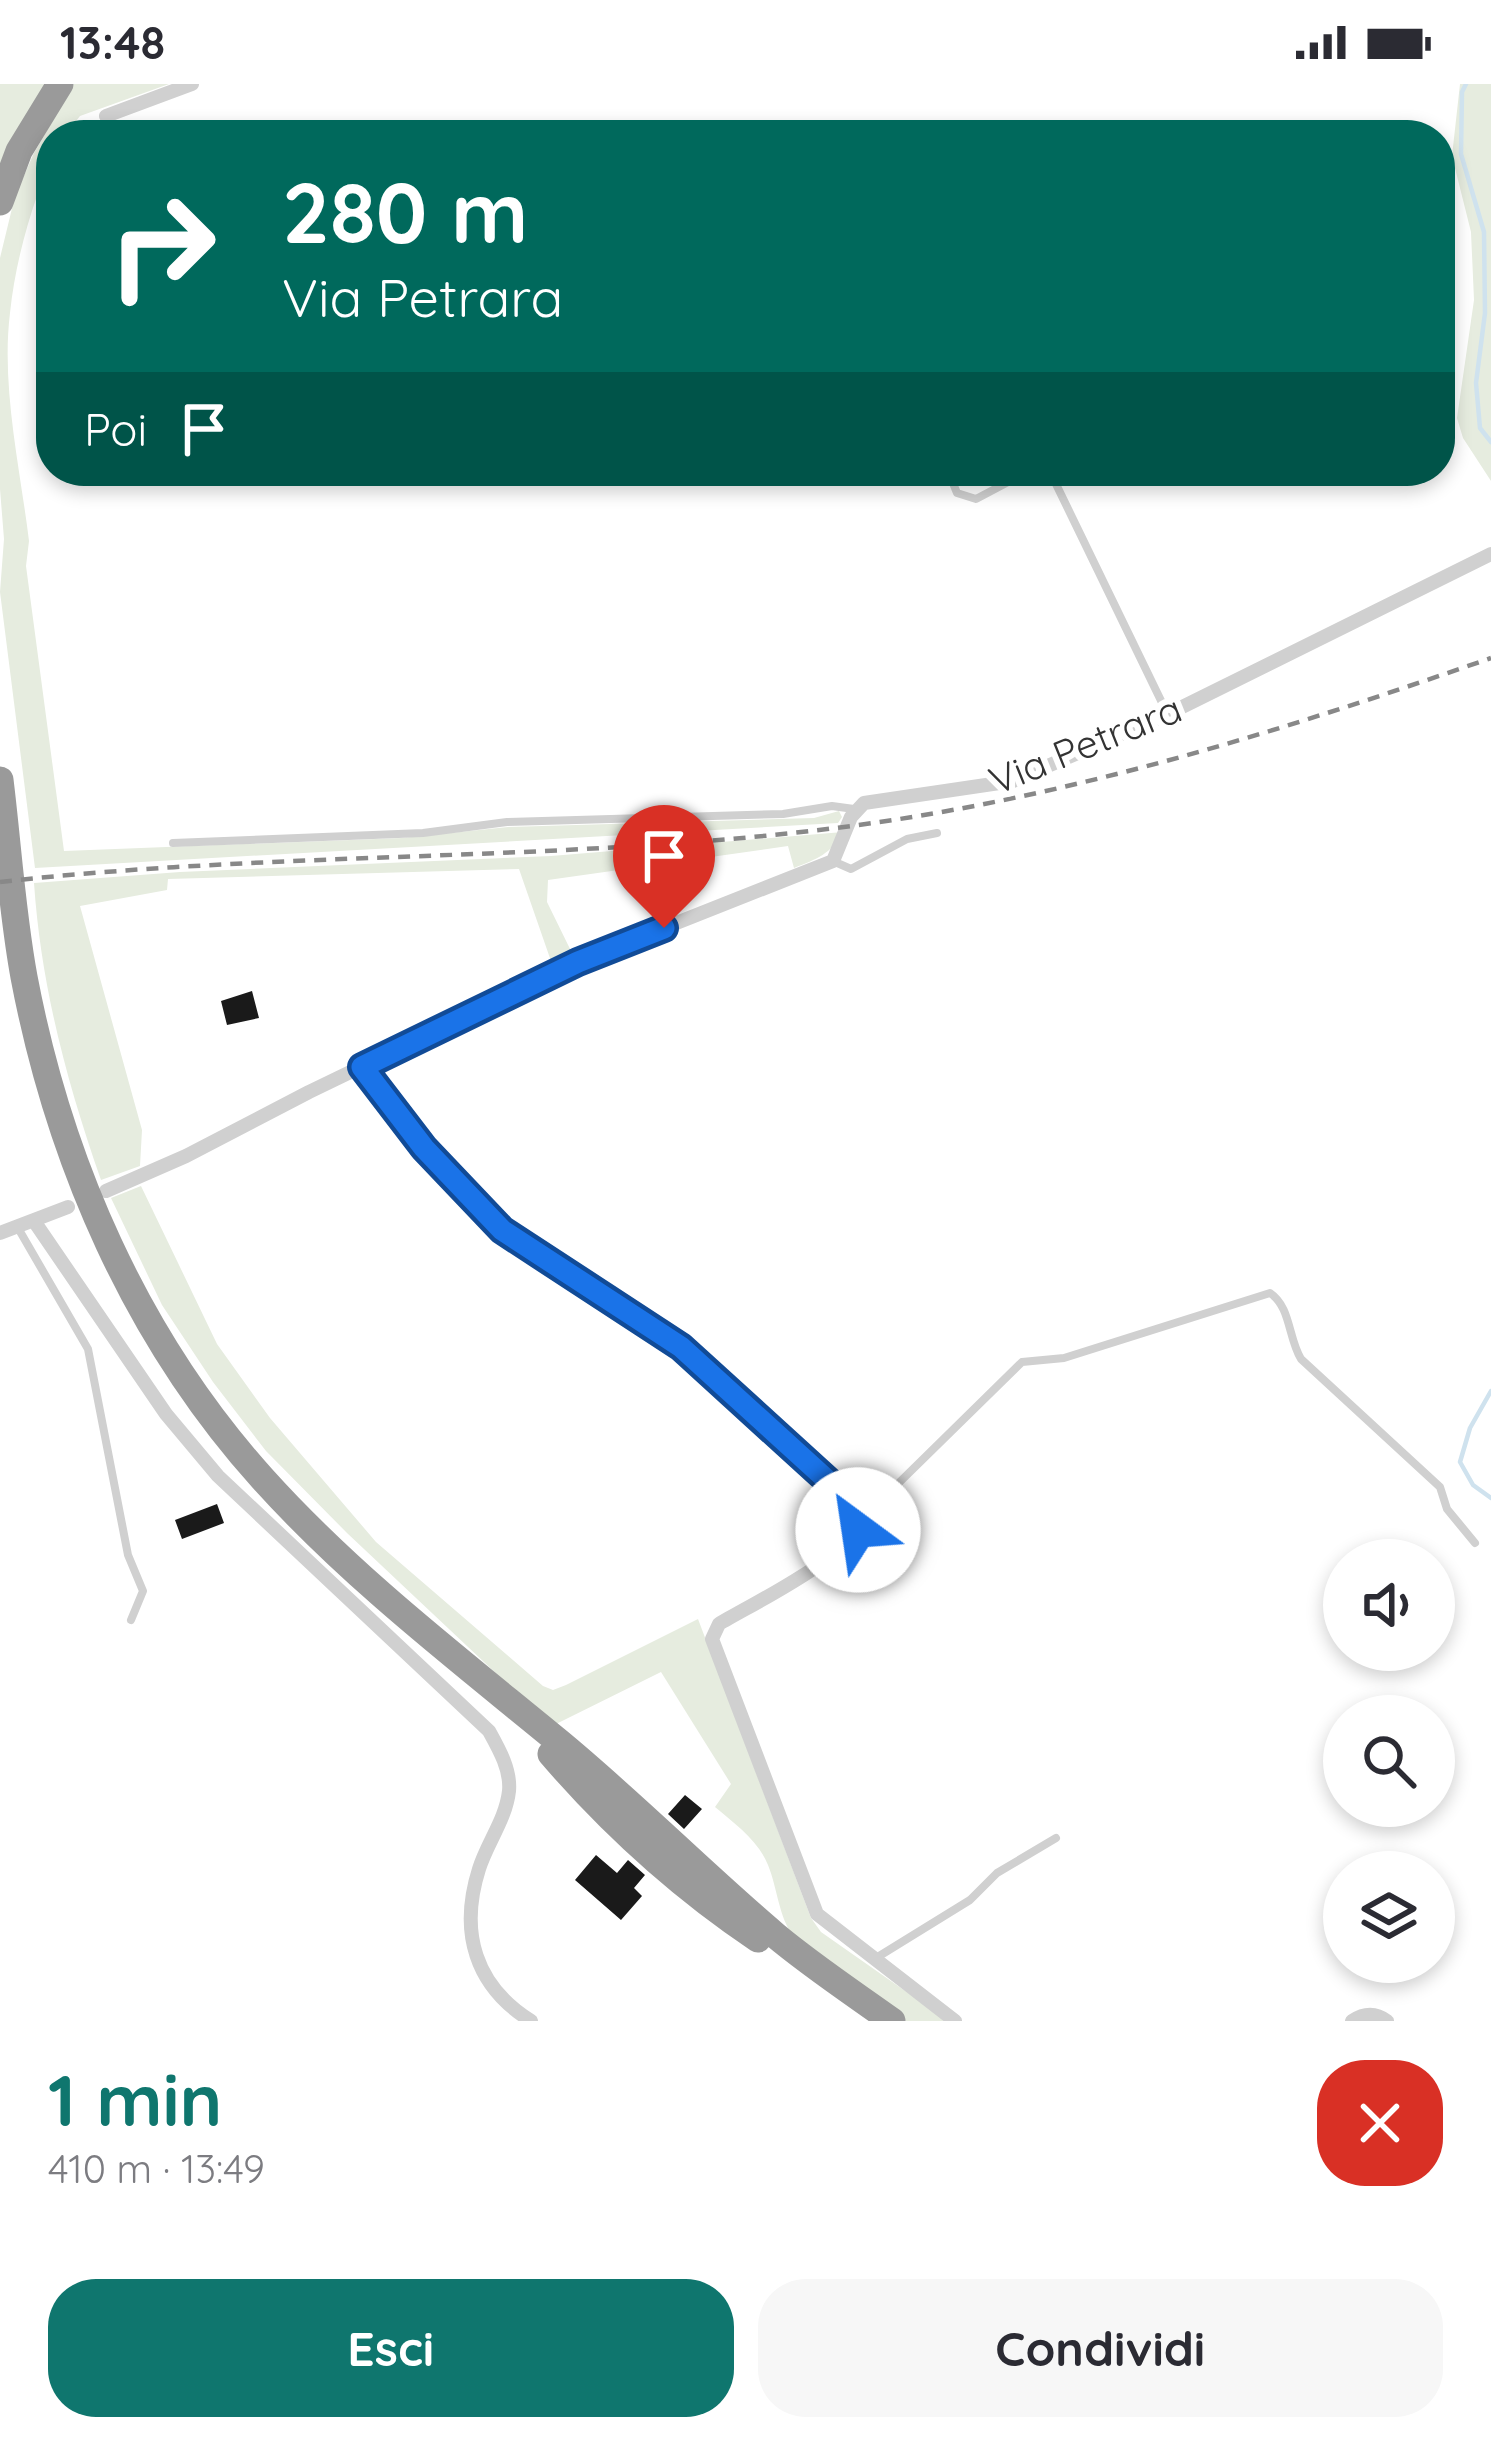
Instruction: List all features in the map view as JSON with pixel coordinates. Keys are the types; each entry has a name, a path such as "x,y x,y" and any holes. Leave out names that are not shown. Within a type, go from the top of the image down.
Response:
{"highway":[{"path":"39,120 60,84"},
{"path":"0,202 36,124"},
{"path":"0,779 14,905 37,1034 66,1138 110,1249 189,1387 263,1480 490,1690 605,1817 680,1884 871,2021"},
{"path":"490,1690 560,1743 780,1939 892,2021"}],"street":[{"path":"106,116 192,84"},
{"name":"Via Petrara","path":"856,810 864,803 1013,781 1168,714 1491,554"},
{"path":"106,1191 578,962 833,861 856,810"},
{"path":"362,1067 424,1148 502,1230 681,1347 849,1500 861,1520 858,1530 826,1558 719,1624 712,1639 817,1914 955,2021"},
{"path":"0,1233 68,1207"},
{"path":"34,1221 166,1414 218,1476 489,1731 504,1760 510,1786 475,1889 476,1963 503,2000 531,2021"},
{"path":"1352,2021 1366,2014 1387,2021"}],"lane":[{"path":"954,486 957,493 976,499 1001,486"},
{"path":"1056,486 1168,714"},
{"path":"173,843 423,833 507,822 783,814 832,806 856,810"},
{"path":"833,861 851,869 907,839 937,833"},
{"path":"17,1227 88,1349 128,1556 143,1591 131,1620"},
{"path":"861,1520 1022,1362 1064,1358 1270,1293 1282,1303 1292,1346 1300,1359 1440,1487 1447,1509 1475,1543"},
{"path":"875,1959 970,1900 997,1873 1057,1838"}],"shaded area":[{"path":"0,84 53,84 0,185"},
{"path":"74,84 169,84 77,120 53,120"},
{"path":"1460,84 1491,84 1491,481 1463,438 1457,418 1474,300 1471,232 1455,168"},
{"path":"36,150 36,199 12,298 10,398 29,541 26,566 64,851 402,838 508,827 814,818 839,811 838,823 35,868 0,592 4,539 0,258 15,196"},
{"path":"843,832 823,855 794,868 788,846 548,880 547,902 572,953 552,964 519,869 168,879 167,890 80,906 142,1130 140,1166 101,1180 57,1034 34,883 551,856"},
{"path":"141,1186 217,1344 270,1418 376,1542 543,1686 553,1690 566,1685 698,1619 811,1918 821,1932 948,2021 906,2021 794,1938 764,1856 715,1807 731,1784 661,1672 552,1726 266,1451 162,1305 111,1198"}],"building":[{"path":"252,991 259,1018 227,1025 221,1001"},
{"path":"217,1504 224,1523 182,1539 175,1520"},
{"path":"685,1795 702,1809 684,1829 668,1814"},
{"path":"596,1855 617,1873 628,1860 645,1875 634,1888 642,1896 621,1920 575,1880"}],"waterway":[{"path":"1466,84 1461,154 1484,232 1485,313 1476,383 1480,428 1491,442"},
{"path":"1491,1391 1470,1428 1460,1462 1473,1485 1491,1498"}],"railway":[{"path":"0,882 213,865 639,846 851,826 1095,779 1333,711 1491,658"}],"route":[{"path":"664,928 578,962 362,1067 424,1148 502,1230 681,1347 849,1500 861,1520 858,1530"}]}
